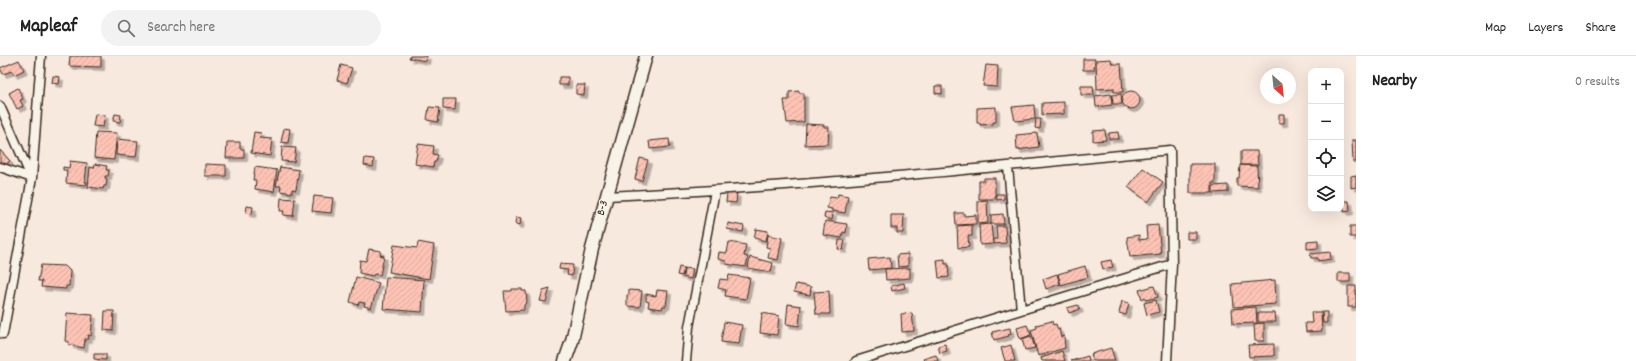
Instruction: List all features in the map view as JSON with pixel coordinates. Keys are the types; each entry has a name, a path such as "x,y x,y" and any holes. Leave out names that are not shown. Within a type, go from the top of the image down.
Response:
{"main road":[{"name":"B-3","path":"565,361 572,341 592,249 646,56"}],"street":[{"path":"3,334 32,178 41,56"},
{"path":"0,106 32,178"},
{"path":"607,196 715,191 1008,167 1170,150 1172,264 1167,361"},
{"path":"0,167 32,178"},
{"path":"1008,167 1021,310"},
{"path":"686,361 689,327 715,191"},
{"path":"856,361 1172,264"}],"building":[{"path":"70,56 101,56 101,67 69,66"},
{"path":"410,56 427,56 426,61 409,58"},
{"path":"1083,59 1095,59 1094,70 1083,70"},
{"path":"1111,59 1112,64 1121,64 1123,92 1114,92 1114,88 1097,89 1096,60"},
{"path":"19,60 24,70 14,75 12,71 3,74 0,68"},
{"path":"341,65 352,68 347,83 337,80"},
{"path":"986,65 998,66 997,87 983,86"},
{"path":"53,76 60,77 59,84 52,83"},
{"path":"559,77 568,77 568,85 559,85"},
{"path":"576,85 585,85 584,95 576,94"},
{"path":"935,86 942,86 942,94 935,93"},
{"path":"1081,86 1093,86 1094,95 1081,95"},
{"path":"18,88 23,99 20,100 23,106 17,109 9,93"},
{"path":"799,91 799,93 804,93 804,122 787,123 784,100 789,100 789,92"},
{"path":"1131,91 1137,94 1140,100 1137,106 1131,109 1125,106 1122,100 1125,94"},
{"path":"1111,94 1112,105 1096,107 1095,96"},
{"path":"1121,94 1122,104 1113,104 1112,95"},
{"path":"443,99 456,99 455,110 443,109"},
{"path":"1064,102 1064,114 1042,115 1042,103"},
{"path":"1034,105 1035,119 1015,121 1012,107"},
{"path":"429,107 440,108 438,122 427,120"},
{"path":"996,107 996,122 993,122 993,124 980,125 980,123 977,123 977,108"},
{"path":"95,114 105,115 103,127 93,126"},
{"path":"115,114 121,115 120,122 113,121"},
{"path":"1279,114 1284,114 1284,123 1279,123"},
{"path":"1036,119 1041,119 1040,129 1035,128"},
{"path":"806,124 824,125 824,127 829,127 828,144 805,145"},
{"path":"284,128 290,129 288,143 281,142"},
{"path":"1105,130 1106,140 1093,141 1093,131"},
{"path":"96,132 117,133 114,160 94,158"},
{"path":"254,132 261,133 260,138 272,139 270,156 251,153"},
{"path":"1118,132 1119,139 1109,139 1109,133"},
{"path":"1037,133 1039,147 1017,150 1016,135"},
{"path":"117,139 138,141 136,157 116,155"},
{"path":"669,139 670,147 650,149 649,141"},
{"path":"1352,140 1356,140 1356,162 1353,162"},
{"path":"227,142 240,142 240,149 244,149 244,158 226,158"},
{"path":"418,144 434,146 433,154 438,155 433,167 415,164"},
{"path":"282,147 296,148 294,162 281,161"},
{"path":"0,150 10,161 4,166 2,163 0,164"},
{"path":"1241,151 1257,151 1258,165 1241,165"},
{"path":"365,158 374,159 373,167 364,165"},
{"path":"640,158 648,160 642,181 635,179"},
{"path":"70,161 87,163 86,185 66,183 67,170 63,170 63,167 69,168"},
{"path":"95,164 107,166 106,170 109,170 108,176 105,176 107,179 106,186 104,186 103,189 88,187 90,167 94,168"},
{"path":"205,164 226,165 226,176 205,176"},
{"path":"1190,164 1215,164 1215,183 1212,183 1212,193 1190,193"},
{"path":"1240,165 1257,166 1258,187 1237,186"},
{"path":"255,167 277,170 274,192 255,189 256,180 253,180"},
{"path":"280,167 299,170 296,190 292,189 292,193 280,191 281,186 276,186"},
{"path":"1143,168 1163,182 1148,202 1128,187"},
{"path":"1356,175 1356,187 1351,188 1351,176"},
{"path":"984,178 995,178 995,199 979,199 979,181 984,181"},
{"path":"1228,185 1228,192 1213,193 1213,186"},
{"path":"727,193 737,194 736,203 726,202"},
{"path":"838,194 848,196 845,213 832,211 832,209 827,208 830,197 837,198"},
{"path":"996,194 1004,194 1004,199 997,200"},
{"path":"314,196 333,198 331,213 312,211"},
{"path":"281,198 295,199 293,216 283,215 284,211 280,211"},
{"path":"987,200 988,223 978,224 978,201"},
{"path":"1344,201 1349,201 1350,211 1344,212"},
{"path":"247,206 253,207 252,214 246,213"},
{"path":"825,212 833,213 832,220 824,218"},
{"path":"955,213 964,213 964,216 976,215 976,224 956,225"},
{"path":"1003,214 1004,224 991,224 991,215"},
{"path":"891,215 904,215 903,233 897,233 897,228 891,228"},
{"path":"516,217 521,218 520,225 515,224"},
{"path":"825,221 847,224 846,233 843,232 842,238 823,235"},
{"path":"728,223 744,226 743,232 727,229"},
{"path":"991,224 993,244 980,245 979,225"},
{"path":"972,225 972,236 968,236 969,247 958,248 957,226"},
{"path":"1158,225 1161,254 1130,257 1127,237 1139,235 1139,240 1147,239 1146,226"},
{"path":"996,226 1005,226 1006,243 994,244 994,239 997,239"},
{"path":"1350,226 1356,226 1356,237 1350,237"},
{"path":"756,229 768,231 766,241 754,238"},
{"path":"1187,232 1196,232 1196,239 1187,239"},
{"path":"768,235 782,238 778,260 768,258 770,248 766,247"},
{"path":"839,240 845,240 843,250 838,249"},
{"path":"1318,240 1318,248 1307,249 1307,241"},
{"path":"418,242 434,245 429,279 389,272 394,245 417,248"},
{"path":"729,242 746,245 744,256 748,257 746,267 726,264 726,261 718,259 719,252 727,253"},
{"path":"369,249 381,251 380,255 384,256 380,275 374,274 373,276 359,273 360,260 366,261"},
{"path":"1330,252 1331,259 1318,261 1318,258 1311,258 1310,254"},
{"path":"908,254 908,266 898,267 897,255"},
{"path":"750,257 773,263 771,272 748,268"},
{"path":"890,257 891,268 869,270 868,259"},
{"path":"945,259 945,264 948,264 949,277 939,278 937,260"},
{"path":"1111,260 1113,267 1103,269 1101,262"},
{"path":"560,264 573,265 572,276 567,275 568,270 559,269"},
{"path":"41,265 65,266 70,271 69,286 66,286 66,289 41,287 42,281 38,281"},
{"path":"1085,266 1088,277 1061,285 1058,274"},
{"path":"679,267 684,268 682,276 677,275"},
{"path":"684,268 693,269 691,279 683,277"},
{"path":"910,268 910,278 886,280 885,269"},
{"path":"1338,273 1350,273 1350,282 1338,282"},
{"path":"1057,274 1060,284 1046,289 1043,279"},
{"path":"729,275 750,278 746,299 725,296 726,290 718,288 720,279 728,280"},
{"path":"356,277 379,283 371,308 364,306 365,303 359,302 358,305 350,302"},
{"path":"386,277 424,280 422,312 383,309"},
{"path":"1275,280 1276,304 1234,307 1232,284"},
{"path":"904,283 905,288 892,291 891,286"},
{"path":"796,284 811,287 810,295 794,292"},
{"path":"1154,286 1158,297 1146,300 1145,297 1142,299 1139,290"},
{"path":"1348,286 1356,286 1356,307 1348,307"},
{"path":"550,288 546,302 540,301 543,290"},
{"path":"512,289 522,289 522,291 526,291 527,302 524,305 524,310 506,311 504,291 512,291"},
{"path":"629,290 642,291 640,307 627,306 627,295 629,295"},
{"path":"657,290 668,291 666,306 663,306 662,309 648,307 649,302 646,301 646,294 656,296"},
{"path":"829,291 830,314 816,314 814,292"},
{"path":"1156,300 1159,312 1147,315 1144,303"},
{"path":"1122,301 1129,303 1126,315 1119,313"},
{"path":"788,304 801,306 799,326 786,324"},
{"path":"1078,305 1080,309 1069,313 1067,308"},
{"path":"1256,307 1257,323 1233,324 1232,309"},
{"path":"105,311 114,311 113,331 104,330"},
{"path":"1311,312 1321,312 1322,331 1306,332 1305,323 1312,323"},
{"path":"1322,312 1327,312 1327,323 1323,323"},
{"path":"67,313 93,315 91,336 88,335 89,339 85,339 84,348 70,345 69,342 65,341"},
{"path":"762,313 779,316 777,335 760,333"},
{"path":"912,313 914,331 902,332 901,314"},
{"path":"1258,313 1275,313 1276,322 1258,322"},
{"path":"1052,321 1053,325 1056,324 1058,330 1059,329 1061,337 1064,336 1065,348 1038,356 1031,330 1037,328 1036,325"},
{"path":"724,322 742,325 739,344 721,342"},
{"path":"1264,323 1264,341 1255,341 1254,324"},
{"path":"1027,325 1031,335 1020,339 1017,328"},
{"path":"1010,328 1011,334 1008,335 1009,336 994,340 992,332"},
{"path":"1031,336 1035,348 1025,350 1022,339"},
{"path":"945,344 947,351 940,353 938,346"},
{"path":"1274,344 1274,356 1249,357 1248,345"},
{"path":"1011,345 1015,361 1005,361 1001,348"},
{"path":"1111,348 1115,361 1093,361 1091,354"},
{"path":"1062,351 1065,361 1042,361 1041,358"},
{"path":"94,354 106,354 106,360 94,359"},
{"path":"936,355 938,361 924,361 923,359"},
{"path":"1088,356 1089,361 1071,361"}]}
